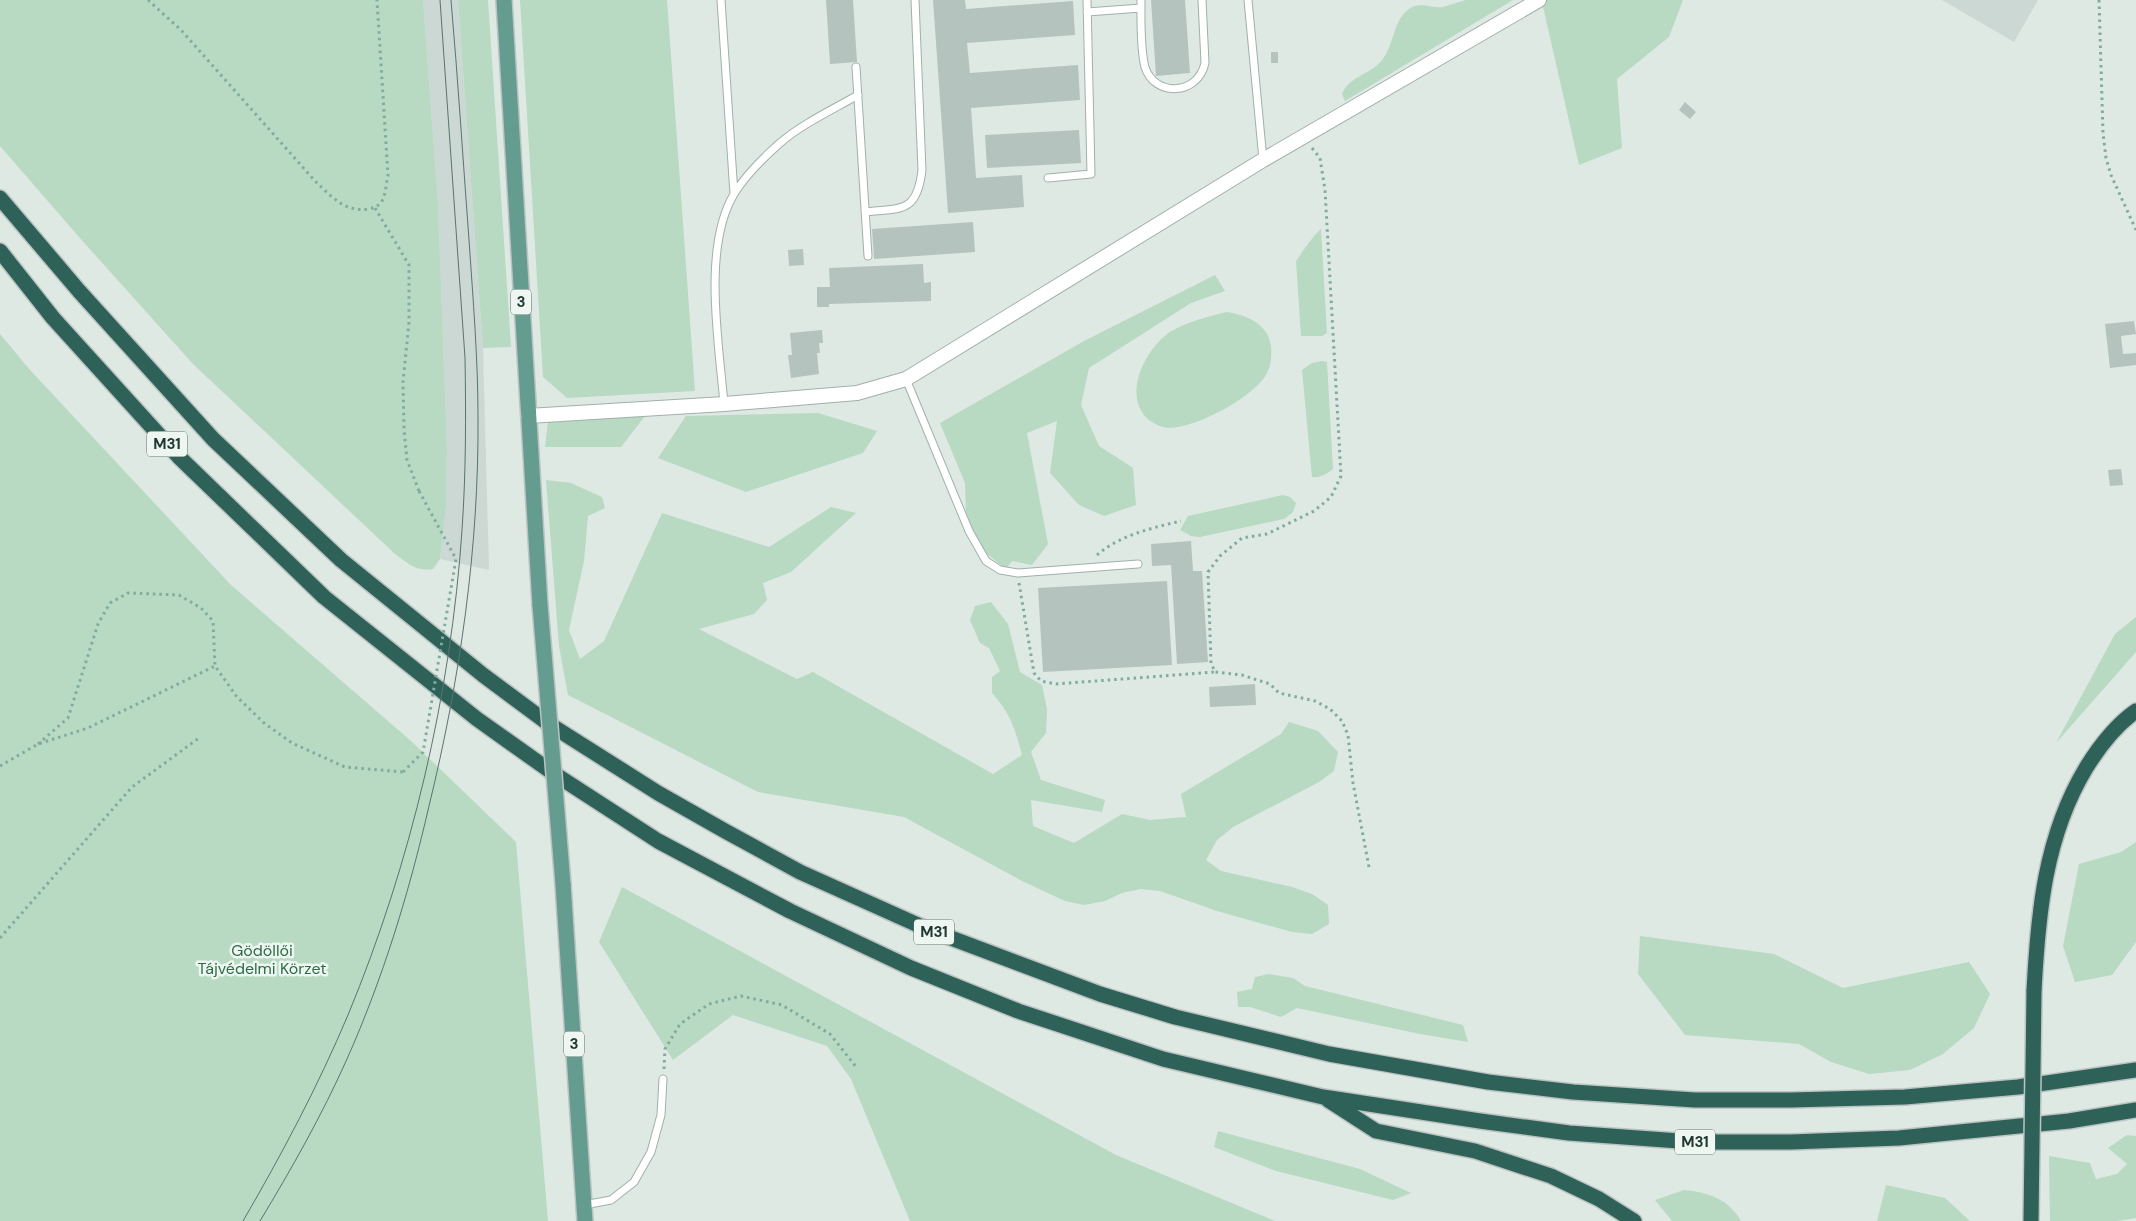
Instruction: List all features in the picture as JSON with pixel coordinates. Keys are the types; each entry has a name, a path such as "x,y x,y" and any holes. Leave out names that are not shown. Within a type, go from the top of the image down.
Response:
{"highway":[{"name":"M31","path":"0,198 110,327 213,439 341,560 483,675 550,724 658,792 725,831 800,872 928,929 1100,994 1175,1017 1329,1054 1488,1082 1573,1092 1695,1100 1905,1098 2018,1087 2136,1070"},
{"name":"M31","path":"0,251 52,318 179,457 324,597 477,719 553,773 658,841 790,911 911,968 1018,1011 1163,1059 1323,1097 1480,1121 1569,1132 1693,1142 1791,1142 1899,1138 2069,1121 2136,1110"},
{"path":"2031,1221 2036,948 2049,856 2061,817 2094,756 2112,733 2136,711"},
{"path":"1323,1097 1376,1131 1475,1151 1518,1164 1574,1186 1634,1221"}],"main road":[{"name":"3","path":"504,0 540,605 562,884 585,1221"}],"street":[{"path":"528,416 724,404 857,393 906,379 1263,160 1539,0"}],"lane":[{"path":"721,0 734,194"},
{"path":"865,212 901,208 915,199 920,188 922,170 915,0"},
{"path":"1048,178 1091,174 1087,0"},
{"path":"1141,0 1145,68 1149,75 1160,84 1173,89 1198,80 1203,73 1205,63 1202,0"},
{"path":"1248,0 1263,160"},
{"path":"1087,12 1141,8"},
{"path":"856,67 868,256"},
{"path":"724,404 715,280 717,249 722,221 734,194 780,142 858,95"},
{"path":"906,379 969,531 986,561 1000,570 1018,573 1138,564"},
{"path":"584,1205 611,1200 634,1182 654,1143 661,1115 663,1079"}],"path":[{"path":"148,0 181,30 335,200 350,209 363,210 375,208 382,200 388,176 377,0"},
{"path":"2099,0 2105,152 2110,175 2136,230"},
{"path":"1215,672 1211,663 1208,572 1220,556 1242,538 1267,534 1314,510 1331,497 1341,476 1325,190 1320,158 1310,146 1305,136"},
{"path":"0,766 38,744 68,718 98,624 110,603 128,593 179,595 201,608 213,621 215,666 237,697 264,723 292,743 345,767 403,772 423,752 456,559 420,491 407,460 403,382 409,322 409,265 375,208"},
{"path":"1082,568 1105,548 1140,531 1181,521"},
{"path":"1018,578 1034,673 1041,681 1056,684 1215,672 1242,675 1270,684 1279,693 1315,701 1330,709 1342,721 1348,735 1353,783 1369,867"},
{"path":"38,744 88,728 215,666"},
{"path":"0,938 132,787 199,738"},
{"path":"663,1079 665,1049 680,1024 709,1004 741,996 782,1005 830,1034 857,1068"}],"shaded area":[{"path":"423,0 458,0 483,348 489,570 440,559 446,507 447,448 438,203"},
{"path":"1942,0 2038,0 2014,42"}],"green space":[{"path":"0,0 423,0 438,203 447,448 446,507 440,559 433,569 417,568 394,553 193,364 0,146"},
{"path":"458,0 488,0 511,347 483,348"},
{"path":"520,0 667,0 695,391 567,398 543,377"},
{"path":"1466,0 1513,0 1345,101 1342,94 1345,88 1382,60 1400,20 1409,9 1422,5 1443,7"},
{"path":"1545,0 1683,0 1669,37 1617,79 1622,148 1579,165 1542,2"},
{"path":"1321,229 1327,333 1322,336 1301,336 1296,261"},
{"path":"1215,275 1225,291 1191,303 1089,368 1081,405 1099,446 1133,468 1136,505 1104,516 1079,505 1050,473 1057,421 1027,433 1048,544 1032,565 1012,561 1006,569 982,550 966,513 965,483 940,423 1084,341"},
{"path":"1227,312 1253,320 1260,325 1269,338 1271,362 1264,378 1246,395 1234,403 1194,423 1169,428 1161,427 1149,420 1141,410 1137,399 1137,386 1145,361 1152,350 1170,332 1177,328"},
{"name":"Gödöllői Tájvédelmi Körzet","path":"0,334 30,370 231,585 411,741 516,842 548,1221 0,1221"},
{"path":"1327,362 1333,469 1321,476 1312,477 1302,370 1312,363"},
{"path":"818,413 877,431 863,453 746,492 658,458 686,416"},
{"path":"645,416 621,447 545,447 548,422"},
{"path":"546,480 571,483 602,497 605,508 588,516 584,561 569,630 580,659 604,641 662,513 769,547 831,507 856,513 791,572 763,583 767,600 754,614 699,629 797,679 813,672 993,774 1022,755 1012,722 992,693 992,677 1000,671 989,648 980,643 970,620 975,606 991,602 1008,624 1020,672 1042,685 1047,709 1046,733 1031,752 1041,780 1105,800 1102,812 1031,800 1033,826 1074,843 1122,814 1150,820 1186,817 1181,794 1281,734 1289,722 1318,731 1338,752 1334,771 1319,782 1233,827 1217,840 1206,860 1221,871 1292,887 1312,894 1328,905 1329,924 1312,934 1292,932 1217,911 1160,891 1141,889 1122,893 1105,901 1084,905 1065,901 1022,881 904,817 758,792 568,695 559,646"},
{"path":"1283,495 1290,497 1296,503 1293,512 1284,519 1200,537 1191,536 1180,530 1188,516"},
{"path":"2136,617 2136,652 2056,743 2115,634"},
{"path":"2136,842 2136,942 2112,975 2075,982 2063,946 2079,864 2121,852"},
{"path":"622,887 1116,1155 1275,1221 910,1221 851,1079 827,1046 733,1015 673,1060 599,942"},
{"path":"1640,936 1774,954 1843,988 1969,962 1990,994 1974,1028 1943,1054 1910,1070 1869,1074 1831,1062 1799,1044 1685,1035 1638,974"},
{"path":"1269,974 1293,978 1305,986 1463,1025 1468,1042 1420,1034 1297,1008 1281,1017 1250,1007 1238,1007 1237,992 1252,989 1255,977"},
{"path":"1218,1131 1360,1169 1411,1193 1393,1200 1276,1171 1214,1147"},
{"path":"2127,1135 2136,1136 2136,1218 2117,1221 2050,1221 2049,1156 2090,1163 2096,1179 2117,1174 2127,1164 2108,1148"},
{"path":"1886,1185 1945,1198 1970,1221 1877,1221"},
{"path":"1684,1190 1717,1198 1730,1207 1741,1221 1672,1221 1655,1200"}],"building":[{"path":"826,0 853,0 857,62 830,64"},
{"path":"933,0 965,0 966,9 1073,1 1075,35 967,43 970,73 1078,65 1080,100 971,108 976,178 1022,175 1024,207 948,213"},
{"path":"1151,0 1185,0 1190,73 1156,76"},
{"path":"1271,52 1278,52 1278,63 1271,63"},
{"path":"1685,102 1696,112 1690,119 1679,110"},
{"path":"1079,130 1081,163 987,168 985,135"},
{"path":"973,222 975,252 874,259 872,229"},
{"path":"803,249 804,265 789,266 788,250"},
{"path":"923,264 924,283 931,282 931,301 829,304 829,307 817,307 817,287 830,287 829,268"},
{"path":"2134,321 2136,334 2121,336 2123,354 2136,353 2136,365 2110,368 2105,324"},
{"path":"822,330 823,343 819,343 820,353 817,353 819,374 791,378 788,355 792,355 790,333"},
{"path":"2121,469 2123,485 2110,486 2108,470"},
{"path":"1191,541 1193,571 1202,571 1208,662 1177,664 1171,565 1152,566 1151,544"},
{"path":"1167,581 1172,665 1043,672 1038,588"},
{"path":"1255,684 1256,705 1210,707 1209,687"}],"tram line":[{"path":"243,1221 312,1094 348,1015 371,957 409,838 438,715 448,654 457,592 462,530 466,422 465,358 440,0"},
{"path":"260,1221 306,1141 347,1059 372,998 394,935 421,839 440,758 466,613 475,515 478,395 474,306 451,0"}]}
